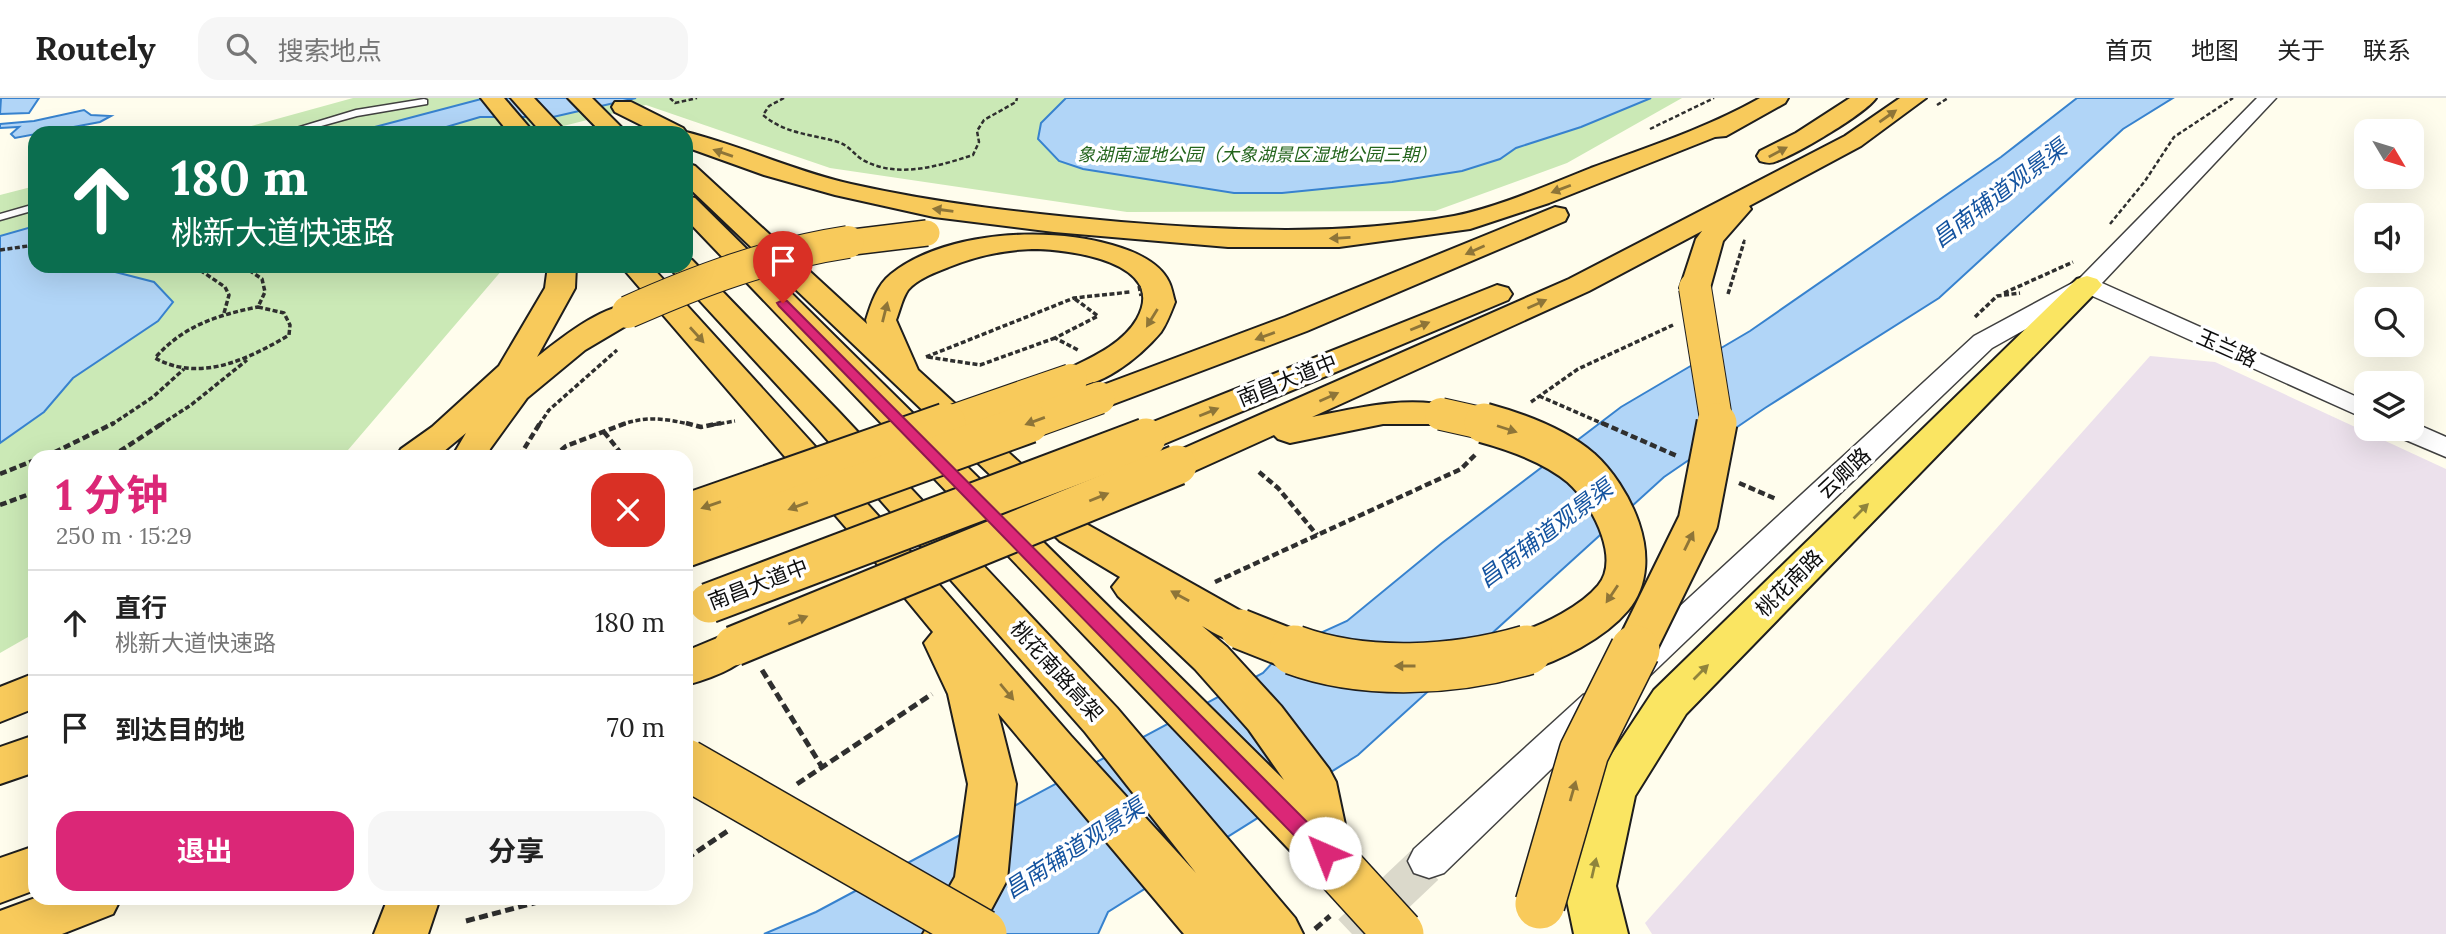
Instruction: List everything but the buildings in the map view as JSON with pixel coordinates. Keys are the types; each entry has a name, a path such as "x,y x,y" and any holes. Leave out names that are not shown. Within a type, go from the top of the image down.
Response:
{"highway":[{"path":"522,98 548,126"},
{"path":"579,98 608,126"},
{"path":"693,512 1085,375 1296,324 1564,211 1777,98"},
{"name":"南昌大道中","path":"697,607 1146,438 1549,273 1804,138 1865,98"},
{"path":"492,101 515,126"},
{"path":"619,102 641,126"},
{"path":"619,102 662,126"},
{"path":"693,665 1178,465 1579,285 1921,105"},
{"path":"472,450 515,391 574,343 628,312 698,281 772,257 850,241 927,233 1009,231 1228,239 1339,239 1460,223 1540,197 1739,120"},
{"path":"693,141 773,170 844,190 934,209 1054,224 1228,239"},
{"path":"1543,919 1584,752 1698,522 1717,425 1710,239 1739,208 1853,141"},
{"path":"693,178 892,388 1160,684 1325,853 1399,934"},
{"path":"693,210 892,388 1074,533 1225,643 1265,718 1312,782 1325,853"},
{"path":"693,544 1085,375 1122,353 1142,333 1158,313 1161,292 1151,274 1115,254 1076,243 1032,241 986,246 937,262 902,280 889,296 881,320 892,388"},
{"path":"423,450 512,372 560,288 561,273"},
{"path":"641,273 887,550 1054,748 1239,924"},
{"name":"桃花南路高架","path":"689,273 827,419 1101,720 1239,924"},
{"path":"1178,465 1307,428 1383,414 1441,414 1481,421 1558,450 1594,481 1620,520 1627,562 1615,596 1579,626 1534,648 1465,662 1405,667 1329,661 1225,643"},
{"path":"887,550 944,640 971,694 992,784 981,880 950,934"},
{"path":"0,706 28,692"},
{"path":"0,766 28,756"},
{"path":"693,768 982,934"},
{"path":"0,794 28,784"},
{"path":"0,881 28,870"},
{"path":"2,934 76,905"},
{"path":"401,934 411,905"}],"main road":[{"name":"桃花南路","path":"1601,934 1590,886 1611,793 1670,702 2084,272"}],"street":[{"name":"云卿路","path":"1429,861 1983,342 2084,272 2267,98"},
{"name":"玉兰路","path":"2084,272 2354,405"},
{"path":"2424,438 2446,448"}],"lane":[{"path":"310,126 356,113 424,102"},
{"path":"0,217 28,209"}],"path":[{"path":"670,98 675,103 697,98"},
{"path":"784,98 769,106 763,114 780,129 841,144 855,151 860,159 894,169 945,165 973,155 979,142 977,131 984,120 1016,102 1017,98"},
{"path":"1641,133 1714,98"},
{"path":"1921,105 1948,98"},
{"path":"2105,230 2145,181 2174,137 2234,98"},
{"path":"1711,294 1736,261 1750,228"},
{"path":"0,250 28,246"},
{"path":"1997,296 2084,272"},
{"path":"204,273 225,287 229,295 224,313"},
{"path":"253,273 262,279 265,292 258,307"},
{"path":"1139,286 1141,296"},
{"path":"1074,298 1098,316 1055,338 980,365 925,357 1074,298 1146,290"},
{"path":"122,450 191,405 253,355 289,335 290,325 284,313 258,307 224,313 177,334 155,358 163,364 184,369 216,367 253,355"},
{"path":"1523,408 1578,369 1677,323"},
{"path":"1055,338 1085,375"},
{"path":"63,450 124,419 167,386 184,369"},
{"path":"1539,396 1681,458"},
{"path":"562,450 640,418 664,418 701,427 739,420"},
{"path":"604,432 618,450"},
{"path":"1205,587 1461,469 1478,452"},
{"path":"0,474 28,463"},
{"path":"1259,472 1278,488 1317,535"},
{"path":"1728,479 1780,501"},
{"path":"0,505 28,495"},
{"path":"466,920 525,905"}],"shaded area":[{"path":"2150,356 2215,362 2354,426 2354,441 2386,441 2446,469 2446,934 1652,934 1645,923"}],"green space":[{"name":"象湖南湿地公园（大象湖景区湿地公园三期）","path":"353,98 1682,98 1567,163 1435,211 1127,212 830,168 646,105 564,126 251,126"},
{"path":"28,188 28,273 500,273 348,450 28,450 28,637 0,653 0,195"}],"water":[{"path":"1,98 39,98 29,113 0,114"},
{"path":"485,98 636,98 553,117 480,117 450,126 379,126"},
{"path":"1066,98 1651,98 1581,127 1516,148 1500,159 1462,171 1392,182 1282,193 1234,193 1083,169 1059,161 1038,139 1041,123"},
{"name":"昌南辅道观景渠","path":"2077,98 2173,98 2123,129 1939,298 1765,408 1664,477 1358,755 1108,912 1098,934 764,934 816,912 1263,673 1285,649 1347,621 1442,543 1621,407 1750,331 2001,157"},
{"path":"84,110 91,115 111,116 100,122 79,126 28,126 28,136 15,138 11,134 19,127 0,128 0,124 34,121"},
{"path":"28,228 28,273 119,273 154,282 173,302 158,321 73,378 44,412 0,443 0,236"}],"tunnel":[{"path":"1352,934 1429,861"}],"route":[{"path":"783,303 1325,853"}]}
